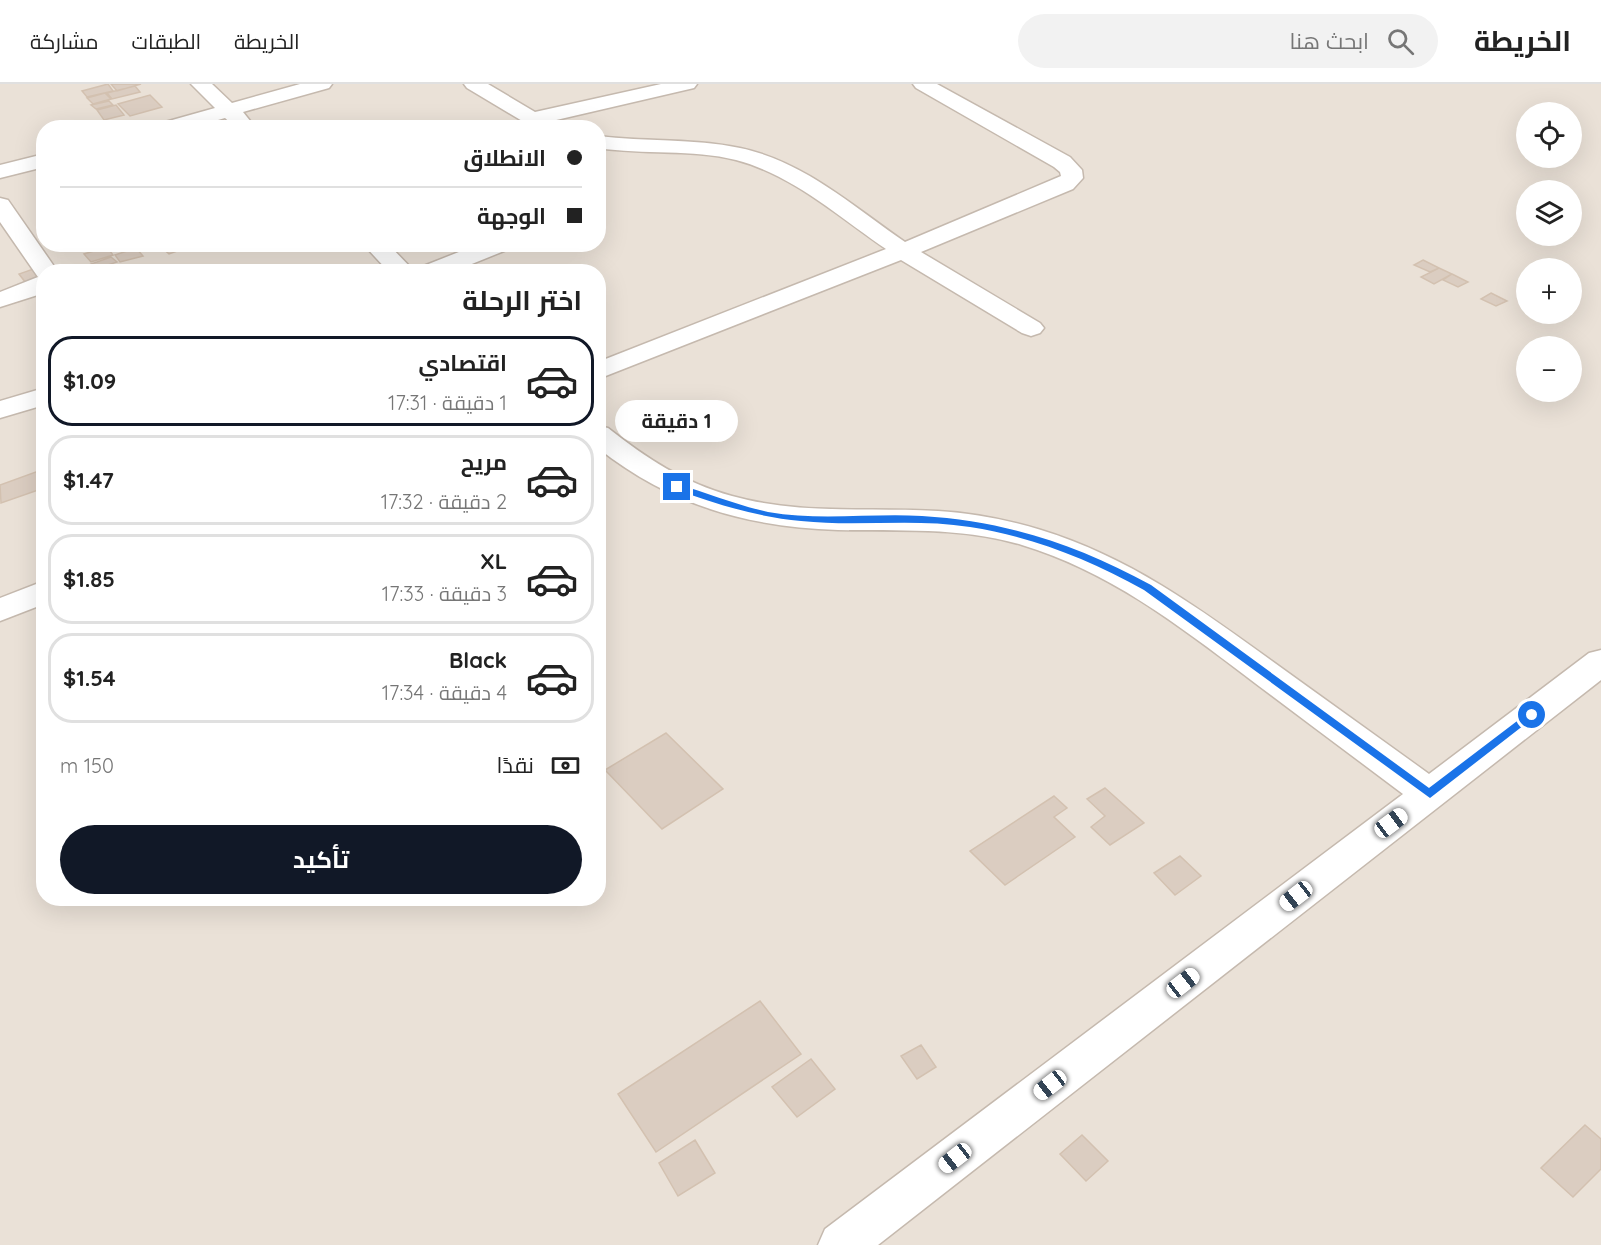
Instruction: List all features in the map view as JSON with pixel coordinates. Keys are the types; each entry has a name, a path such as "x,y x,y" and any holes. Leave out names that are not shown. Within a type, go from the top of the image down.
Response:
{"street":[{"path":"201,84 238,120"},
{"path":"195,120 322,84"},
{"path":"474,84 537,120"},
{"path":"553,120 687,84"},
{"path":"606,368 903,251 1065,184 1072,178 1071,170 1062,162 923,84"},
{"path":"606,142 692,147 739,154 764,162 794,176 903,251 1030,328"},
{"path":"0,155 36,161"},
{"path":"0,172 36,162"},
{"path":"0,205 36,269"},
{"path":"382,252 395,264"},
{"path":"450,264 480,252"},
{"path":"0,300 36,284"},
{"path":"0,410 36,399"},
{"path":"606,440 652,474 705,498 736,508 804,519 921,519 968,524 1015,533 1062,546 1106,564 1147,587 1186,614 1430,794"},
{"path":"0,610 36,595"},
{"path":"841,1245 1601,662"}],"shaded area":[{"path":"0,84 1601,84 1601,1245 0,1245"}],"building":[{"path":"108,84 113,91 87,97 82,91"},
{"path":"111,84 141,84 117,91"},
{"path":"135,86 140,92 112,99 107,93"},
{"path":"105,93 111,99 93,104 87,98"},
{"path":"150,95 162,107 130,116 118,104"},
{"path":"109,101 113,105 96,109 91,105"},
{"path":"116,105 124,115 104,120 97,110"},
{"path":"111,252 113,255 91,262 84,254"},
{"path":"124,252 140,252 143,256 120,262 115,255"},
{"path":"111,257 117,262 111,264 91,264"},
{"path":"1423,260 1439,268 1430,272 1414,265"},
{"path":"36,268 36,280 26,283 19,274"},
{"path":"1439,268 1452,274 1434,284 1421,277"},
{"path":"1452,274 1468,282 1458,287 1443,280"},
{"path":"1491,293 1507,301 1496,306 1481,299"},
{"path":"36,472 36,491 1,503 0,485"},
{"path":"666,733 723,789 662,829 606,769"},
{"path":"1105,788 1144,823 1110,845 1091,827 1105,816 1087,799"},
{"path":"1054,796 1067,808 1054,817 1075,837 1005,885 970,851"},
{"path":"1180,856 1201,876 1175,895 1154,873"},
{"path":"760,1001 801,1054 656,1152 618,1094"},
{"path":"921,1045 936,1067 917,1079 901,1056"},
{"path":"811,1059 835,1089 797,1117 772,1087"},
{"path":"1585,1125 1601,1139 1601,1169 1573,1197 1541,1168"},
{"path":"1082,1135 1108,1161 1086,1181 1060,1154"},
{"path":"695,1140 715,1173 678,1196 659,1163"}],"route":[{"path":"677,487 736,508 769,515 839,520 921,519 968,524 1015,533 1062,546 1106,564 1147,587 1430,794 1532,715"}]}
